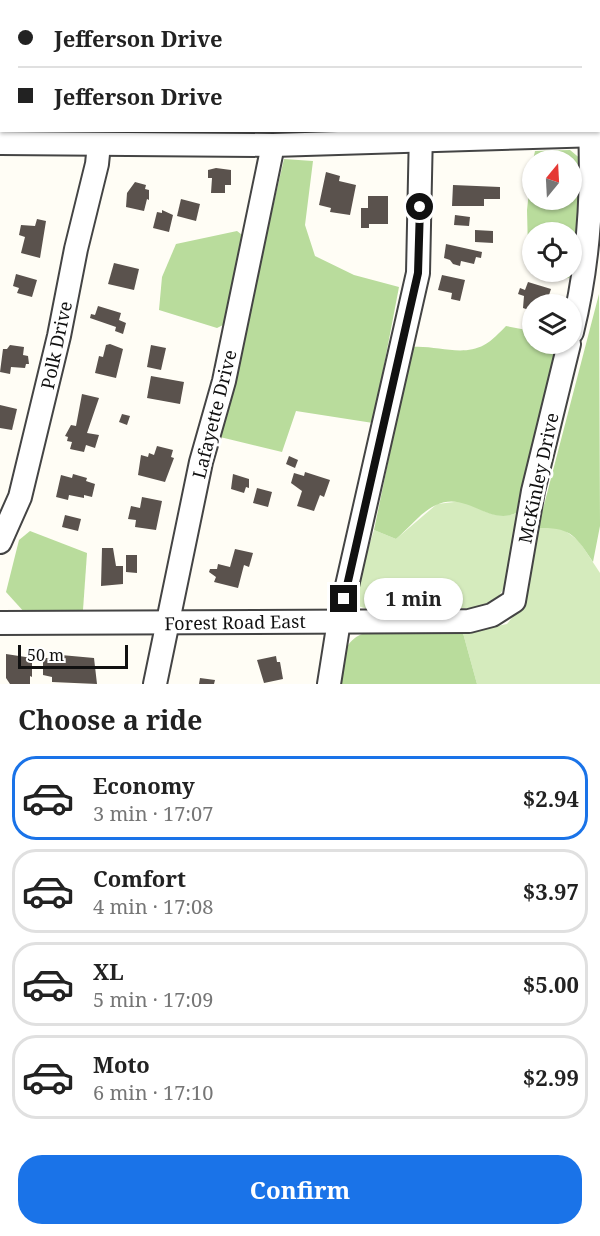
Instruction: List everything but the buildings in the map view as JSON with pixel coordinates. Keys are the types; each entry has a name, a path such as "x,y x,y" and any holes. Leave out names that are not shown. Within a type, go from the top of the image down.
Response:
{"street":[{"path":"0,143 273,144 422,136 593,134 587,251 581,294"},
{"path":"329,684 339,621 418,273 422,136"},
{"name":"Polk Drive","path":"0,542 21,497 97,164 99,144"},
{"name":"Lafayette Drive","path":"155,684 201,462 224,381 273,144"},
{"name":"McKinley Drive","path":"503,609 514,601 534,491 567,354"},
{"name":"Forest Road East","path":"0,623 469,621 503,609"}],"green space":[{"path":"284,159 313,161 305,225 315,256 354,275 399,287 373,423 296,411 282,452 220,437"},
{"path":"527,210 578,210 577,222 527,222"},
{"path":"237,231 246,238 229,322 217,328 159,310 162,277 176,244"},
{"path":"599,294 600,526 593,562 577,540 565,531 538,528"},
{"path":"506,326 522,329 522,354 554,354 518,512 508,516 498,516 458,502 447,502 426,511 396,539 374,530 412,347 467,350 490,341"},
{"path":"463,501 497,515 511,515 518,512 508,581 499,596 478,608 367,609 355,605 354,593 374,530 396,539 437,504"},
{"path":"560,527 579,541 600,573 600,684 477,684 463,633 507,624 523,604 538,528"},
{"path":"30,531 87,553 83,610 66,615 25,613 6,592 19,540"},
{"path":"364,633 463,633 477,684 340,684 347,647 356,637"}],"route":[{"path":"344,599 418,273 420,207"}]}
